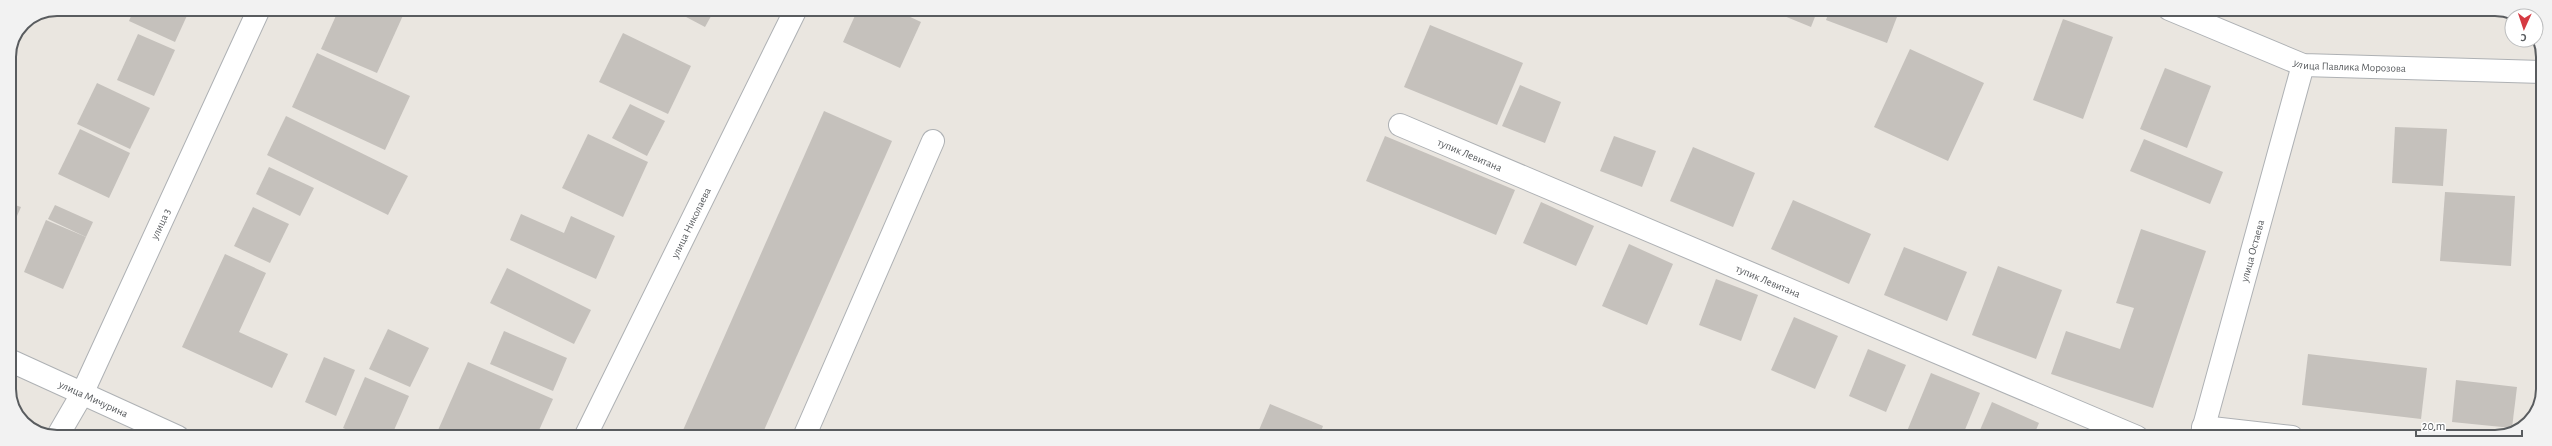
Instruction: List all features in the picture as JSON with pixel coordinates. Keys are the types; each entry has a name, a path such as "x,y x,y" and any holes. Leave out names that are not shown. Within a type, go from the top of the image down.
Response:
{"street":[{"name":"улица 3","path":"61,430 82,394 256,16"},
{"name":"улица Николаева","path":"589,430 793,16"},
{"name":"улица Павлика Морозова","path":"2186,16 2303,65 2536,72"},
{"name":"улица Остаева","path":"2203,430 2303,65"},
{"name":"тупик Левитана","path":"1400,125 2120,430"},
{"path":"807,430 933,141"},
{"name":"улица Мичурина","path":"16,363 162,430"}],"building":[{"path":"131,16 187,16 175,42 129,21"},
{"path":"336,16 403,16 377,73 321,49"},
{"path":"684,16 711,16 705,27"},
{"path":"855,16 908,16 921,22 900,68 843,42"},
{"path":"1784,16 1815,16 1811,27"},
{"path":"1827,16 1897,16 1887,43 1826,20"},
{"path":"2063,19 2113,37 2083,119 2033,100"},
{"path":"1430,25 1523,63 1497,125 1404,87"},
{"path":"623,33 691,66 668,114 599,82"},
{"path":"138,34 175,50 154,96 117,80"},
{"path":"1910,49 1984,83 1948,161 1874,127"},
{"path":"317,53 410,96 385,150 292,107"},
{"path":"2165,68 2211,86 2187,148 2140,129"},
{"path":"97,83 150,108 130,149 77,124"},
{"path":"1520,85 1561,102 1545,143 1502,126"},
{"path":"630,104 665,121 647,156 612,138"},
{"path":"824,111 892,141 764,430 683,430"},
{"path":"286,116 408,176 388,215 267,155"},
{"path":"2395,127 2447,129 2443,186 2392,183"},
{"path":"80,129 130,153 109,198 58,174"},
{"path":"588,134 648,162 623,217 562,188"},
{"path":"1385,136 1515,190 1496,235 1366,181"},
{"path":"1614,136 1656,151 1642,187 1600,171"},
{"path":"2144,139 2223,172 2210,204 2130,171"},
{"path":"1693,147 1755,173 1733,227 1670,201"},
{"path":"269,167 314,188 300,216 256,194"},
{"path":"2445,192 2515,196 2511,266 2440,261"},
{"path":"1793,200 1871,234 1849,284 1771,249"},
{"path":"1541,202 1594,226 1576,266 1523,243"},
{"path":"16,205 21,207 16,218"},
{"path":"55,205 93,222 86,237 48,219"},
{"path":"253,207 289,224 270,263 234,246"},
{"path":"521,214 564,233 571,216 615,236 596,279 510,240"},
{"path":"46,220 86,237 63,289 24,272"},
{"path":"2141,229 2206,251 2153,408 2051,374 2066,331 2120,349 2134,308 2116,303"},
{"path":"1629,244 1673,264 1647,325 1602,306"},
{"path":"1904,247 1967,272 1947,321 1884,295"},
{"path":"225,254 266,273 239,332 288,354 272,388 182,347"},
{"path":"1998,266 2062,290 2036,359 1972,335"},
{"path":"507,268 591,310 574,344 490,303"},
{"path":"1716,279 1758,295 1741,341 1699,325"},
{"path":"1794,317 1838,336 1815,389 1771,370"},
{"path":"388,329 429,348 410,387 369,369"},
{"path":"504,331 567,358 553,391 490,364"},
{"path":"1868,349 1906,365 1886,412 1849,396"},
{"path":"2308,354 2427,368 2421,419 2302,405"},
{"path":"324,357 355,370 336,416 305,402"},
{"path":"468,362 553,399 539,430 438,430"},
{"path":"1931,373 1980,393 1965,430 1907,430"},
{"path":"365,377 409,396 394,430 347,430 343,428"},
{"path":"2456,380 2517,387 2512,426 2509,428 2452,422"},
{"path":"1992,402 2039,423 2036,430 1980,430"},
{"path":"1270,404 1323,426 1322,430 1259,430"}]}
